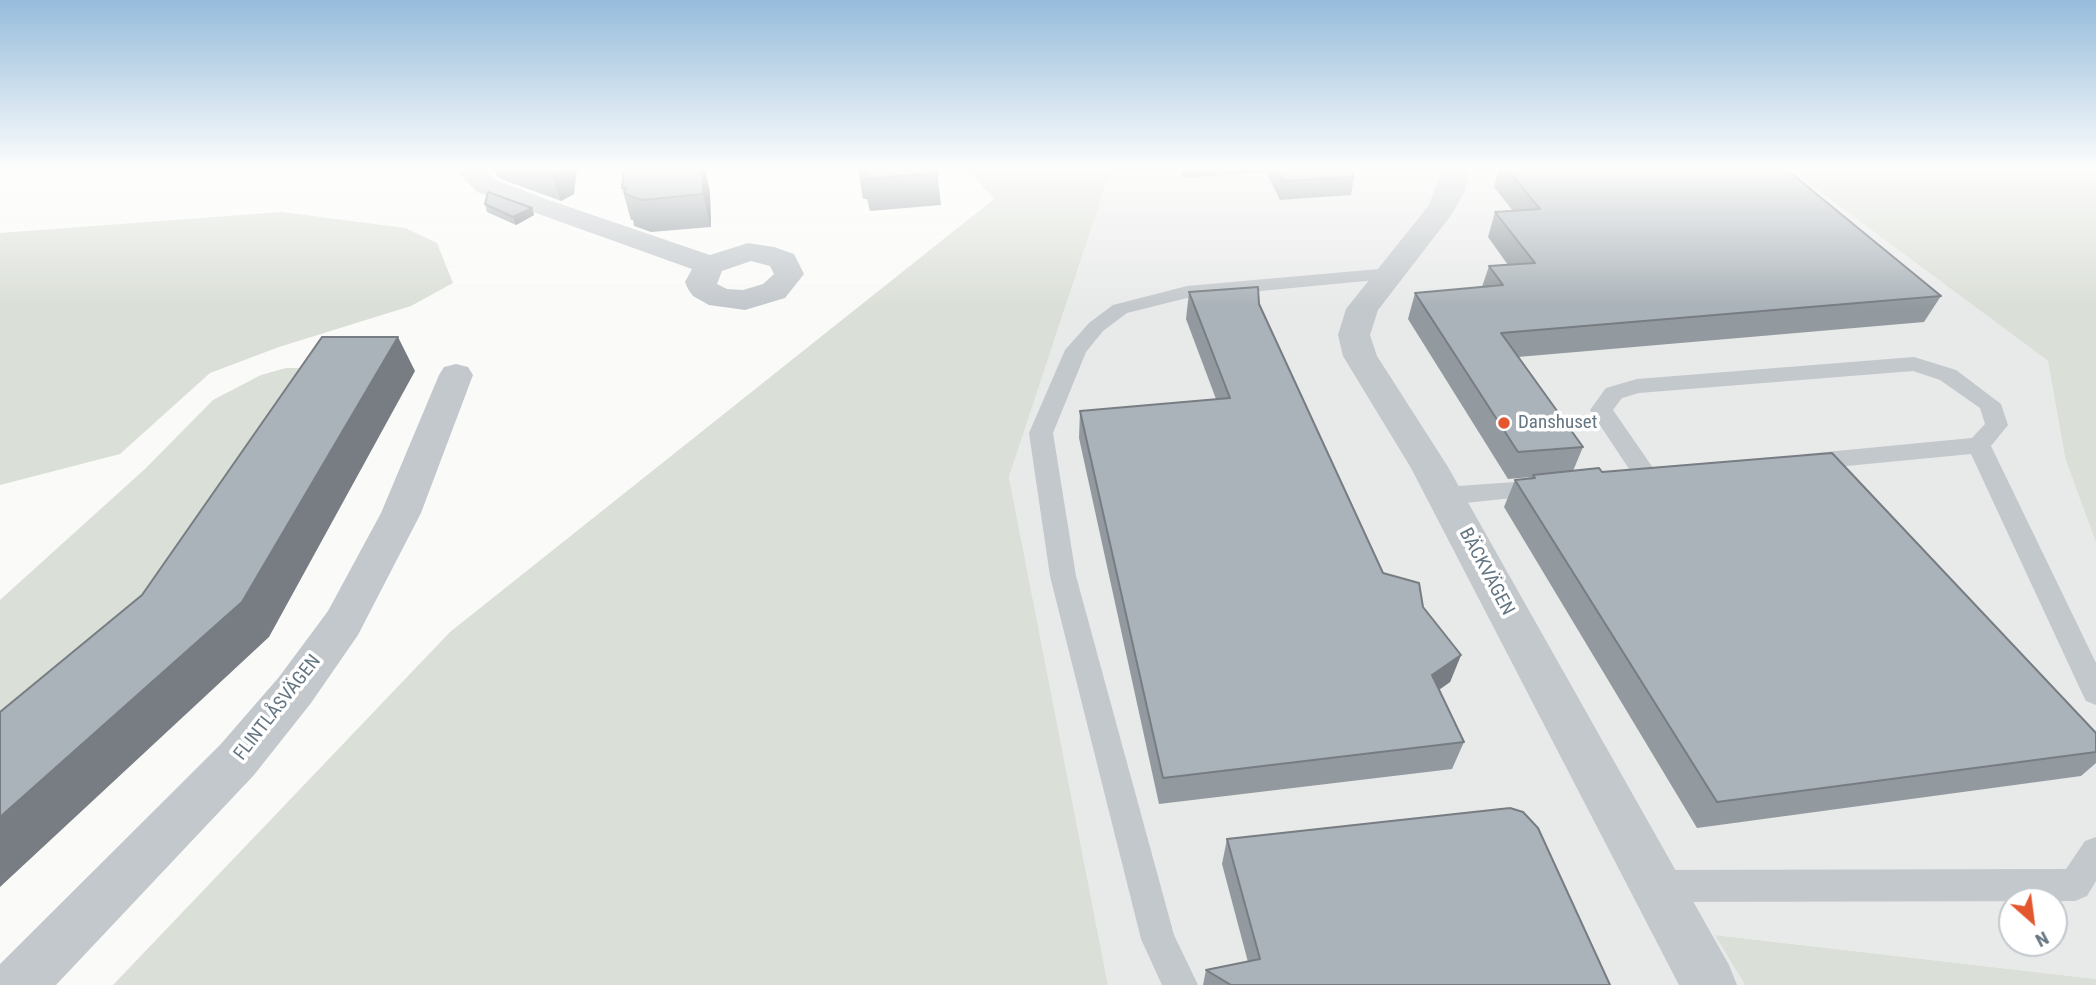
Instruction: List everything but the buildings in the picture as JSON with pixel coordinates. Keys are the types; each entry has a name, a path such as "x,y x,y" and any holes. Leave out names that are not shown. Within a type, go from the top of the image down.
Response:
{"street":[{"path":"567,215 710,265"},
{"name":"BÄCKVÄGEN","path":"1437,215 1362,309 1354,335 1369,374 1445,496 1709,985"},
{"name":"FLINTLÅSVÄGEN","path":"18,985 237,760 303,679 343,623 401,513 456,375"}],"lane":[{"path":"1180,985 1158,939 1063,576 1041,433 1076,350 1096,327 1120,309 1188,292 1295,280 1390,274"},
{"path":"1648,478 1601,410 1614,393 1637,386 1914,364 1948,375 1990,404 1997,425 1979,445 1786,464"},
{"path":"1979,445 2096,692"},
{"path":"1620,480 1675,475"},
{"path":"1445,496 1566,486"},
{"path":"1656,886 2075,885 2096,852"}],"shaded area":[{"path":"242,215 305,215 405,228 437,243 453,283 411,306 279,347 210,373 120,454 0,485 0,233"},
{"path":"974,215 1096,215 1009,477 1108,985 113,985 450,632"},
{"path":"1096,215 1851,215 2048,361 2065,458 2096,543 2096,979 1716,935 1745,985 1108,985 1009,477"},
{"path":"1851,215 2096,215 2096,543 2065,458 2048,361"},
{"path":"286,368 302,368 229,504 0,743 0,600 146,468 213,400 261,375"},
{"path":"1715,935 2096,979 2096,985 1745,985"}],"place":[{"name":"Danshuset","path":"1504,423"}]}
